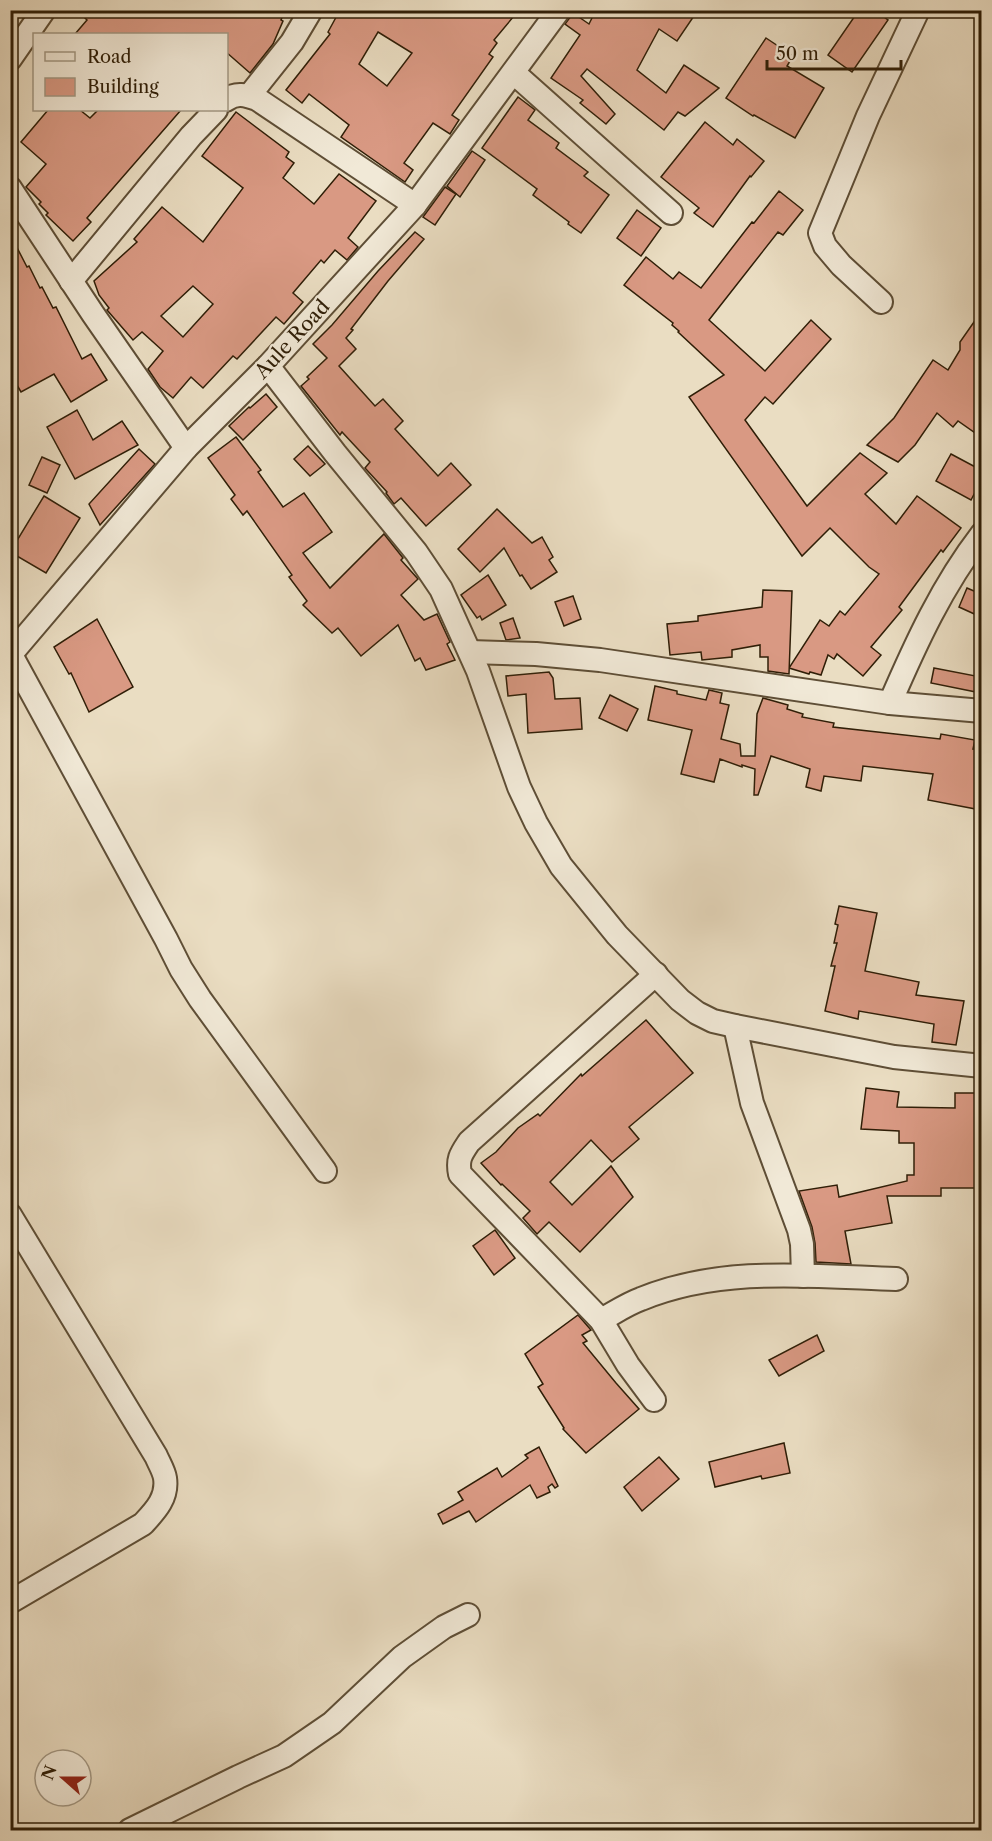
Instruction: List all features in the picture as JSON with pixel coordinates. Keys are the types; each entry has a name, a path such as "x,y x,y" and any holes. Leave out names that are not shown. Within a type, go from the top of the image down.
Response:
{"street":[{"path":"14,45 44,10"},
{"path":"249,96 292,42 311,10"},
{"name":"Aule Road","path":"11,654 186,448 268,366 415,205 559,10"},
{"path":"881,302 830,253 820,233 868,116 918,10"},
{"path":"514,73 671,213"},
{"path":"228,98 239,95 257,99 415,205"},
{"path":"71,280 191,136 215,111"},
{"path":"10,188 186,448"},
{"path":"268,366 416,552 441,589 478,671 519,787 536,824 568,875 617,936 680,1000 697,1013 735,1026 894,1057 981,1066"},
{"path":"890,703 923,627 939,597 981,534"},
{"path":"470,652 536,654 600,660 890,703 981,711"},
{"path":"11,654 181,969 200,999 325,1171"},
{"path":"654,1400 628,1365 601,1320 460,1174 458,1164 469,1142 656,974"},
{"path":"735,1026 752,1103 799,1230 803,1276"},
{"path":"10,1215 18,1245 156,1456 165,1478 164,1497 143,1524 10,1602"},
{"path":"601,1320 641,1299 681,1286 726,1277 803,1276 896,1279"},
{"path":"130,1830 284,1756 332,1723 402,1657 444,1627 468,1615"}],"building":[{"path":"77,10 285,10 273,44 250,73 228,54 228,33 76,33 87,20"},
{"path":"340,10 519,10 494,40 497,43 489,54 493,57 452,115 459,120 450,134 433,123 404,163 413,170 405,182 341,137 349,125 309,94 302,103 286,90 330,34 328,32","holes":["378,32 412,53 387,86 359,64"]},
{"path":"596,10 698,10 677,41 659,29 637,70 666,93 684,65 719,88 685,116 678,112 664,130 587,69 581,76 615,114 606,124 580,103 583,100 551,78 580,35 565,24 573,13 589,24"},
{"path":"859,10 874,10 888,20 852,72 828,55"},
{"path":"766,38 793,56 787,66 824,88 795,138 753,116 726,98"},
{"path":"518,97 535,110 528,120 559,143 556,148 588,172 584,176 609,195 581,233 533,195 537,189 482,148"},
{"path":"47,111 81,111 90,118 97,111 180,111 87,218 91,222 73,241 46,215 48,213 39,204 41,202 26,187 46,164 21,142"},
{"path":"236,112 289,152 286,157 294,163 283,178 314,204 339,174 376,201 348,238 358,247 347,260 335,250 324,263 321,260 293,293 303,302 284,324 276,317 237,359 233,356 203,388 191,377 173,398 160,387 148,369 163,351 142,332 133,340 107,310 109,308 99,295 94,281 137,242 134,239 162,207 203,242 243,188 202,156","holes":["193,286 213,304 183,337 161,316"]},
{"path":"705,122 733,145 737,139 764,161 750,176 713,227 694,213 699,208 661,177"},
{"path":"472,151 485,160 460,197 447,186"},
{"path":"445,187 456,194 435,225 423,217"},
{"path":"779,191 803,210 783,235 778,232 709,320 765,371 811,320 831,339 773,404 765,397 745,420 807,506 860,453 887,473 865,494 896,524 917,496 961,528 943,552 941,550 899,607 902,610 871,647 881,655 863,676 837,654 834,659 828,655 821,675 789,668 820,620 829,626 840,611 845,615 879,574 830,528 802,556 689,397 724,375 678,332 672,325 673,323 624,285 646,257 673,279 679,272 701,288"},
{"path":"637,210 661,228 641,256 617,238"},
{"path":"415,232 424,239 351,329 353,330 346,338 356,349 339,366 375,406 383,399 403,421 395,429 438,476 451,463 471,485 426,526 401,498 394,504 387,492 365,468 370,462 342,432 340,435 301,386 327,358 313,344"},
{"path":"10,234 40,288 42,287 53,308 56,307 82,359 91,354 107,380 71,402 54,374 21,392 10,373"},
{"path":"981,312 981,437 958,421 953,427 937,413 915,445 898,462 867,445 894,418 933,360 948,370 960,350 960,342"},
{"path":"266,394 277,407 243,440 229,426"},
{"path":"77,410 93,440 122,421 138,445 75,479 47,427"},
{"path":"236,437 261,470 258,472 283,507 304,493 332,532 303,553 330,588 384,534 403,558 401,560 418,579 401,595 424,620 437,614 450,642 447,644 455,660 426,670 420,658 415,661 398,625 361,656 338,628 332,633 303,605 307,601 289,577 292,575 247,511 243,515 231,499 235,495 208,458"},
{"path":"308,446 325,464 310,476 294,459"},
{"path":"139,449 155,464 100,525 89,504"},
{"path":"951,454 981,470 981,481 971,500 936,481"},
{"path":"42,457 60,465 47,493 29,485"},
{"path":"44,496 80,518 46,573 10,552"},
{"path":"497,509 532,543 542,537 553,557 549,560 557,572 531,589 522,575 520,576 504,548 480,572 458,549"},
{"path":"488,575 506,605 482,620 480,616 477,618 461,595"},
{"path":"967,588 981,594 981,617 959,607"},
{"path":"763,590 792,591 789,674 768,671 768,657 760,657 760,645 732,650 732,657 702,660 701,652 670,655 667,624 698,621 698,616 762,607"},
{"path":"573,596 581,619 564,626 555,602"},
{"path":"513,618 520,638 506,640 500,623"},
{"path":"97,619 133,687 89,712 71,673 69,674 54,647"},
{"path":"934,668 981,677 981,693 931,683"},
{"path":"549,672 553,678 555,699 580,698 582,729 528,733 526,694 508,696 506,676"},
{"path":"655,686 677,691 677,694 706,700 709,690 722,693 720,703 729,705 721,739 740,744 741,756 755,756 757,714 763,698 788,705 787,709 803,714 802,717 834,723 833,727 940,739 941,734 975,740 973,749 981,750 981,810 928,800 933,774 863,766 861,781 824,776 821,791 806,787 810,769 771,756 758,795 754,795 755,769 742,765 742,767 720,759 714,782 681,774 692,730 648,720"},
{"path":"610,695 638,709 627,731 599,718"},
{"path":"839,906 877,913 865,971 919,982 916,995 964,1001 956,1045 932,1042 934,1024 859,1011 858,1019 825,1011 835,966 831,966 837,943 834,943 838,925 835,924"},
{"path":"646,1020 693,1073 629,1127 639,1139 612,1162 591,1140 550,1182 572,1205 611,1166 633,1197 580,1252 549,1222 537,1234 523,1218 530,1211 481,1163 496,1152 518,1128 538,1114 540,1116 581,1074 582,1076"},
{"path":"866,1088 899,1092 897,1107 955,1108 955,1093 981,1093 981,1188 941,1188 941,1196 887,1196 892,1223 845,1231 851,1264 816,1262 812,1227 799,1191 837,1185 839,1197 907,1181 907,1175 914,1175 914,1143 899,1143 899,1131 861,1129"},
{"path":"495,1230 515,1258 494,1275 473,1246"},
{"path":"578,1315 591,1330 582,1335 587,1341 583,1343 639,1409 586,1453 563,1429 538,1387 543,1384 525,1354"},
{"path":"817,1335 824,1351 779,1376 769,1360"},
{"path":"784,1443 790,1473 762,1479 761,1476 715,1487 709,1462"},
{"path":"539,1447 558,1486 555,1488 552,1484 548,1487 550,1492 537,1498 530,1485 476,1522 469,1511 443,1524 438,1514 463,1500 458,1492 497,1468 502,1477 528,1458 525,1455"},
{"path":"659,1457 679,1479 642,1511 624,1487"}]}
